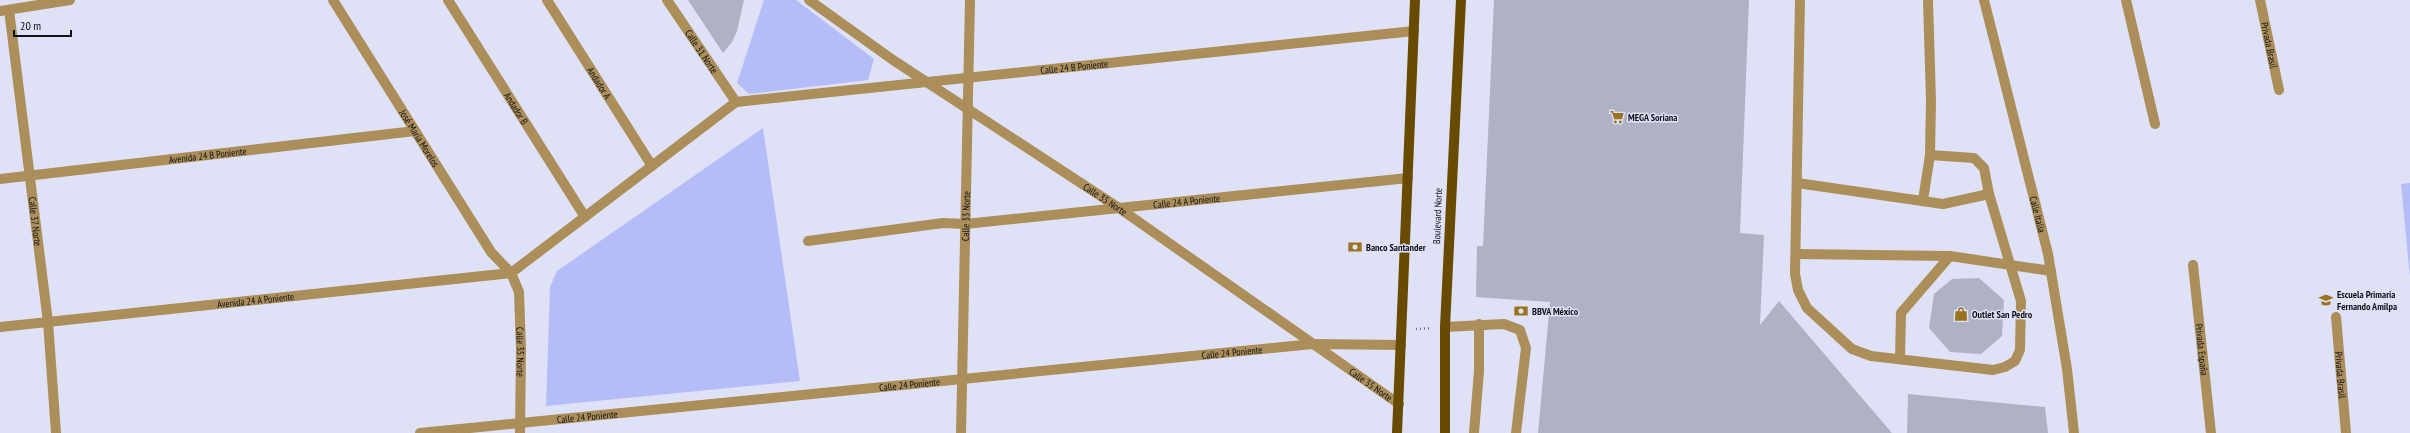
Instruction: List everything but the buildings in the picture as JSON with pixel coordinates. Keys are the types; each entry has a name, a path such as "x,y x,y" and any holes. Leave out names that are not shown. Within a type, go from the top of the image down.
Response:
{"main road":[{"path":"1397,433 1415,0"},
{"name":"Boulevard Norte","path":"1445,433 1445,327 1461,0"}],"street":[{"path":"4,10 37,2 70,0"},
{"name":"José María Morelos","path":"333,0 491,252 511,273"},
{"name":"Andador B","path":"448,0 585,217"},
{"name":"Andador A","path":"547,0 652,166"},
{"name":"Calle 31 Norte","path":"667,0 736,102"},
{"name":"Calle 35 Norte","path":"809,0 868,43 1119,208 1399,404"},
{"name":"Calle 33 Norte","path":"961,433 970,0"},
{"path":"1800,0 1797,254 1795,274 1798,290 1807,308 1852,349 1871,356 1900,358 1993,370 2005,367 2015,361 2020,350 2021,301 1989,194 1984,168 1978,160 1930,155"},
{"path":"1923,200 1930,155 1931,101 1928,0"},
{"name":"Calle Italia","path":"1984,0 2051,271 2067,369 2074,433"},
{"path":"2126,0 2155,124"},
{"name":"Privada Brasil","path":"2260,0 2279,90"},
{"name":"Calle 37 Norte","path":"4,10 29,176 48,322 56,433"},
{"name":"Calle 24 B Poniente","path":"736,102 1414,31"},
{"path":"511,273 736,102"},
{"name":"Avenida 24 B Poniente","path":"0,179 415,131"},
{"name":"Calle 24 A Poniente","path":"808,241 943,223 965,224 1408,178"},
{"path":"1797,183 1943,204 1989,194"},
{"path":"1797,254 1950,256 2051,271"},
{"path":"1900,358 1901,312 1950,256"},
{"name":"Privada España","path":"2193,265 2211,433"},
{"name":"Calle 35 Norte","path":"511,273 519,292 520,306 520,428"},
{"name":"Avenida 24 A Poniente","path":"0,326 511,273"},
{"name":"Privada Brasil","path":"2336,316 2346,433"},
{"path":"1474,433 1479,371 1479,324"},
{"path":"1445,327 1479,324 1514,326 1520,330 1524,338 1526,348 1516,433"},
{"name":"Calle 24 Poniente","path":"420,433 520,428 962,379 1313,344 1401,345"}],"path":[{"path":"1402,330 1445,327"}],"shaded area":[{"path":"764,0 796,0 874,59 868,80 749,94 737,83"},
{"path":"763,128 800,381 546,406 550,287 557,271"},
{"path":"2410,183 2410,277 2401,184"}],"place":[{"name":"MEGA Soriana","path":"1617,117"},
{"name":"Banco Santander","path":"1355,247"},
{"name":"Escuela Primaria Fernando Amilpa","path":"2326,300"},
{"name":"BBVA México","path":"1521,311"},
{"name":"Outlet San Pedro","path":"1961,314"}]}
